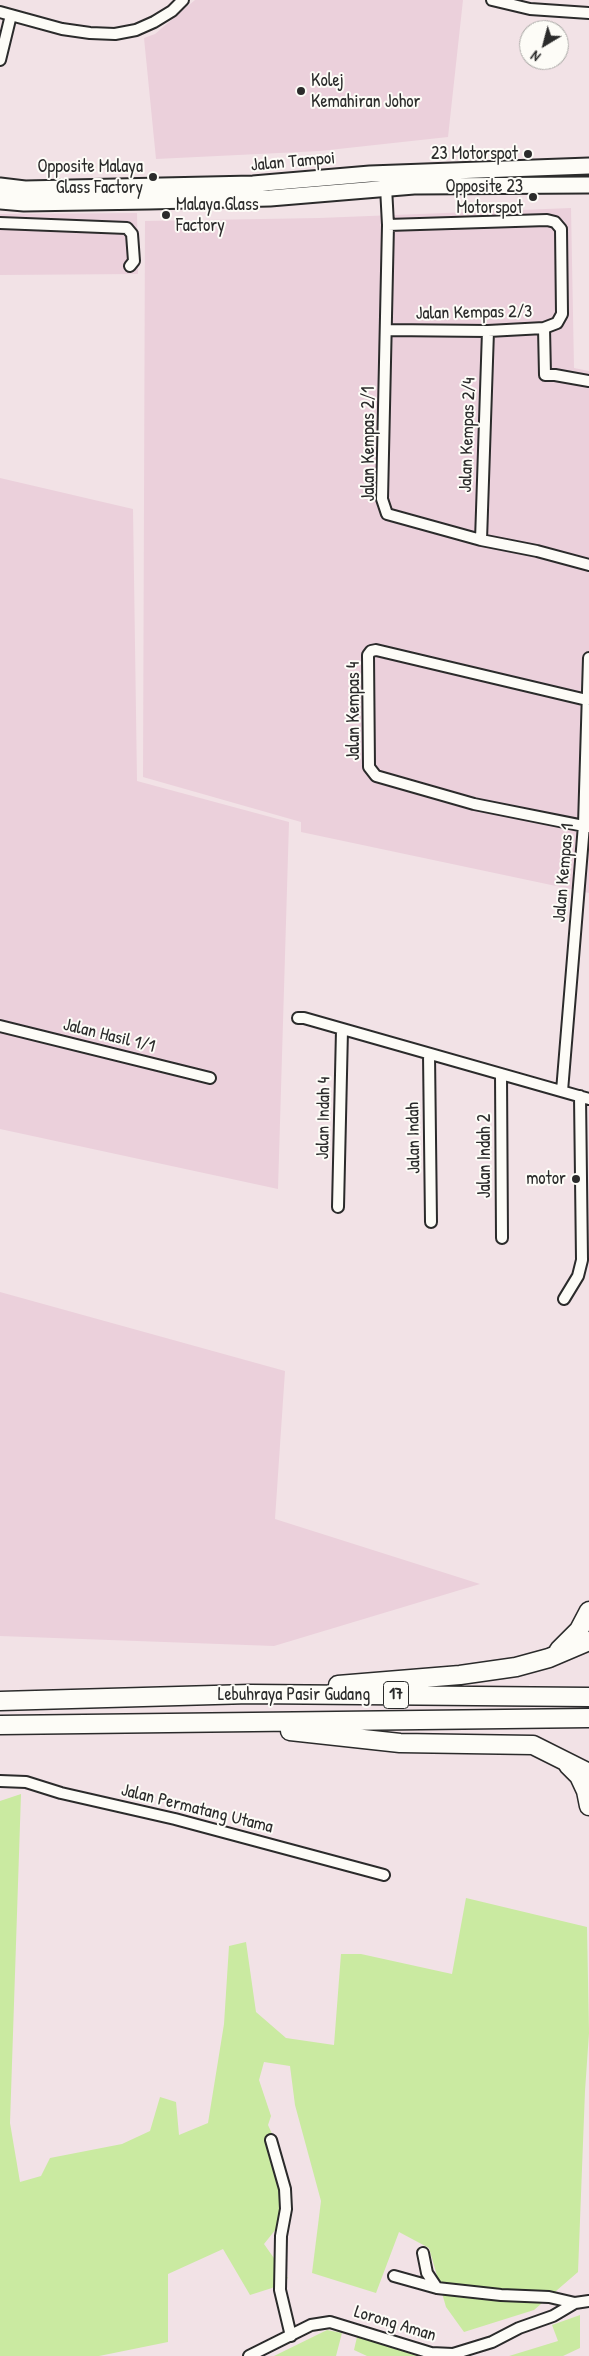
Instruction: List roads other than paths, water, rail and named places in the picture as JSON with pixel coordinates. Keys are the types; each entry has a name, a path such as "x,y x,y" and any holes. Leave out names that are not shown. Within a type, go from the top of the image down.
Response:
{"highway":[{"path":"548,1658 579,1630 589,1611"},
{"path":"250,1694 460,1675 516,1667 548,1658 589,1641"},
{"name":"Lebuhraya Pasir Gudang","path":"0,1700 250,1694 589,1697"},
{"name":"Lebuhraya Pasir Gudang","path":"0,1725 589,1718"},
{"path":"210,1722 400,1742 533,1745 557,1755 575,1767 589,1773"},
{"path":"557,1755 579,1776 586,1791 589,1806"}],"main road":[{"path":"504,168 539,161 589,159"},
{"name":"Jalan Tampoi","path":"0,186 25,188 253,184 370,174 589,166"},
{"name":"Jalan Tampoi","path":"0,201 24,203 270,198 386,187 589,186"}],"street":[{"path":"0,12 62,29 115,34 136,30 154,22 172,11 184,0"},
{"path":"492,0 530,9 589,13"},
{"path":"0,60 11,15"},
{"path":"370,174 379,179 386,187"},
{"name":"Jalan Kempas 2/1","path":"386,187 388,225 382,499 387,514 481,540 537,551 589,565"},
{"name":"Jalan Kempas 2/3","path":"386,330 488,331 544,328 556,323 562,314 561,229 555,222 547,220 388,225"},
{"path":"0,223 128,228 132,234 134,261 130,266"},
{"path":"544,328 545,375 589,381"},
{"name":"Jalan Kempas 2/4","path":"481,540 488,331"},
{"name":"Jalan Kempas 4","path":"587,700 376,650 371,651 368,655 369,767 376,776 474,804 587,825"},
{"name":"Jalan Kempas 1","path":"562,1091 587,825 589,658"},
{"path":"298,1018 304,1018 586,1098 582,1260 578,1276 564,1299"},
{"name":"Jalan Hasil 1/1","path":"0,1026 210,1078"},
{"name":"Jalan Indah 4","path":"338,1207 342,1030"},
{"name":"Jalan Indah","path":"429,1054 431,1222"},
{"name":"Jalan Indah 2","path":"501,1074 502,1238"},
{"name":"Jalan Permatang Utama","path":"0,1781 26,1782 61,1793 175,1819 384,1875"},
{"path":"270,2140 285,2189 286,2209 282,2236 280,2290 291,2336"},
{"path":"423,2253 427,2273 436,2288"},
{"path":"394,2276 436,2288 501,2295 549,2297 575,2303"},
{"name":"Lorong Aman","path":"249,2356 314,2324 333,2322 431,2353 453,2354 492,2342 519,2328 553,2316 575,2303 589,2300"}],"place":[{"name":"Kolej Kemahiran Johor","path":"301,91"},
{"name":"23 Motorspot","path":"528,154"},
{"name":"Opposite Malaya Glass Factory","path":"153,177"},
{"name":"Opposite 23 Motorspot","path":"533,197"},
{"name":"Malaya Glass Factory","path":"166,215"},
{"name":"motor","path":"576,1179"}]}
